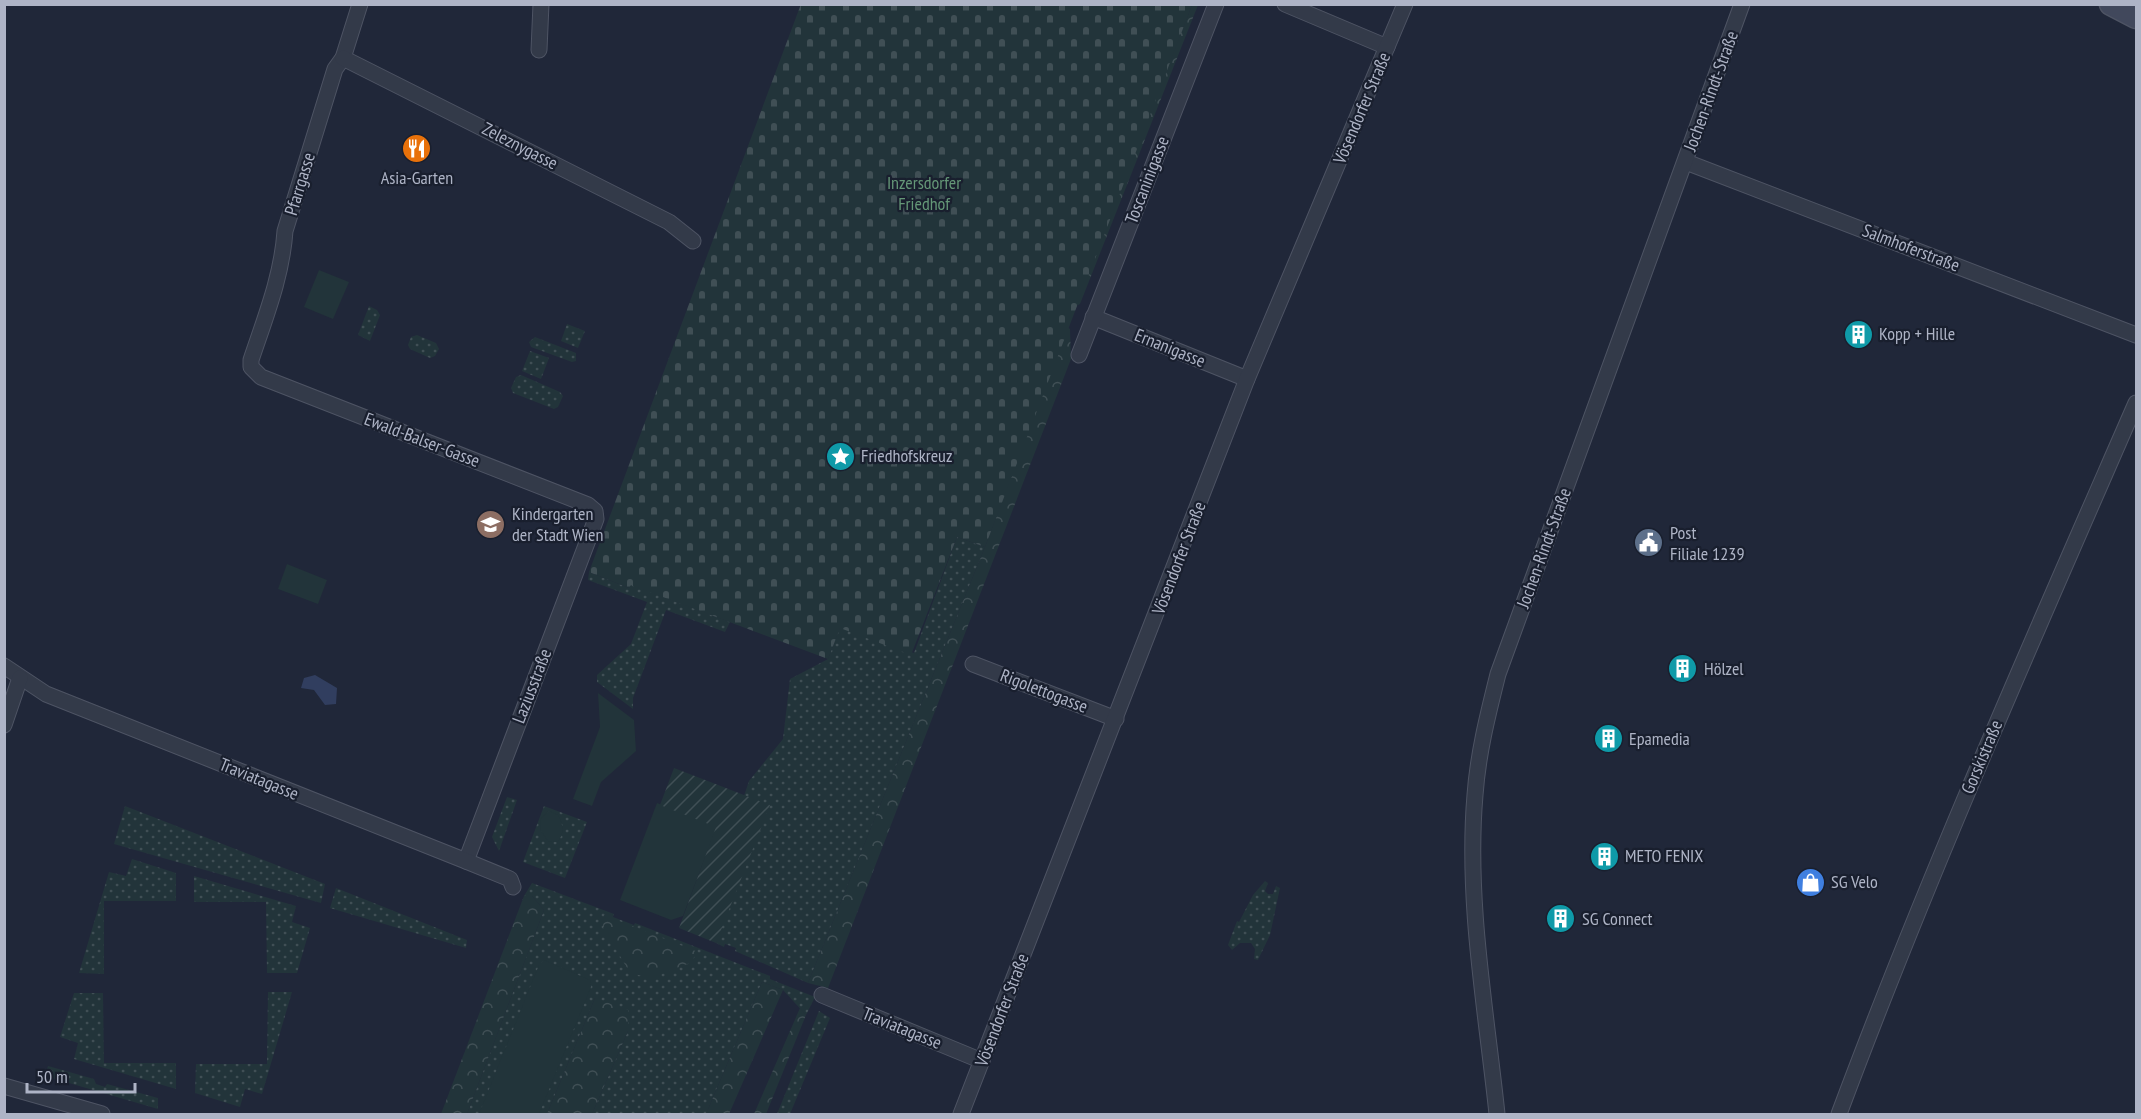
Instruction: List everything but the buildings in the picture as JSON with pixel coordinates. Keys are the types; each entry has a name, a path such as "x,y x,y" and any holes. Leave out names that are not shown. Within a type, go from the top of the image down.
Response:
{"main road":[{"path":"2111,4 2136,17"}],"street":[{"name":"Pfarrgasse","path":"251,367 250,360 270,305 281,261 285,231 335,69 342,58 360,4"},
{"path":"539,51 541,4"},
{"name":"Toscaninigasse","path":"1079,355 1216,4"},
{"path":"1285,4 1387,47"},
{"name":"Vösendorfer Straße","path":"961,1114 1247,379 1405,4"},
{"name":"Jochen-Rindt-Straße","path":"1497,1114 1473,866 1475,795 1483,732 1498,674 1742,4"},
{"name":"Zeleznygasse","path":"342,58 669,222 693,241"},
{"name":"Salmhoferstraße","path":"1686,162 2136,335"},
{"name":"Ernanigasse","path":"1093,317 1247,379"},
{"name":"Ewald-Balser-Gasse","path":"251,367 261,377 588,505 595,511"},
{"name":"Gorskistraße","path":"1839,1114 1910,928 1976,769 2136,403"},
{"name":"Laziusstraße","path":"466,861 596,519 595,511"},
{"name":"Rigolettogasse","path":"973,664 1116,719"},
{"name":"Traviatagasse","path":"4,666 46,694 510,879 513,887"},
{"path":"4,725 20,678"},
{"name":"Traviatagasse","path":"822,995 982,1061"},
{"path":"4,1086 102,1114"}],"green space":[{"name":"Inzersdorfer Friedhof","path":"801,4 1192,5 985,547 957,537 911,655 840,628 828,659 631,585 629,588 589,572"},
{"path":"1192,5 1198,5 1080,304 1074,307"},
{"path":"319,270 349,282 333,319 304,307"},
{"path":"369,306 377,310 380,315 370,341 358,335"},
{"path":"567,324 585,331 578,348 561,341"},
{"path":"1067,327 1070,329 1071,359 828,988 808,983 985,547"},
{"path":"417,335 436,343 439,349 435,356 430,358 410,349 408,345 411,337"},
{"path":"535,337 576,353 576,361 572,362 531,347 529,342"},
{"path":"530,351 549,358 541,379 522,371"},
{"path":"521,375 560,392 563,396 558,407 554,409 513,393 511,388 516,377"},
{"path":"957,537 985,547 808,983 735,951 736,948 725,944 724,947 716,943 709,900 749,781 783,739 790,679 828,659 840,627 914,653"},
{"path":"287,564 327,580 318,604 278,589"},
{"path":"589,572 629,588 630,584 730,622 725,632 666,610 633,698 633,709 597,682 597,675 631,644 647,602 588,580"},
{"path":"598,693 634,720 636,751 601,782 592,806 573,799 600,727"},
{"path":"674,768 770,805 716,943 679,928 716,827 660,805"},
{"path":"507,797 517,800 499,851 492,837"},
{"path":"657,803 717,826 683,916 671,920 620,900"},
{"path":"125,806 325,884 321,903 114,844"},
{"path":"544,806 587,822 565,878 523,862"},
{"path":"549,811 558,815 561,822 562,832 557,842 548,841 541,831 540,819"},
{"path":"132,859 176,873 176,901 104,901 104,974 79,973 109,872 126,876"},
{"path":"194,876 296,906 292,922 310,928 297,973 267,973 266,902 194,902"},
{"path":"1265,881 1268,883 1265,891 1268,894 1273,894 1276,886 1280,888 1270,935 1258,960 1254,959 1255,949 1251,943 1240,943 1232,950 1228,945 1237,921 1239,922 1253,895"},
{"path":"532,883 614,914 613,917 634,925 635,923 770,976 770,979 815,997 806,1015 783,990 762,982 706,1114 592,1114 628,1031 595,998 547,1114 467,1114 544,910 532,896 524,896"},
{"path":"336,888 467,940 466,948 330,908"},
{"path":"524,896 532,896 544,910 467,1114 441,1114"},
{"path":"604,915 698,952 690,963 651,978 630,973 603,927"},
{"path":"544,960 590,980 591,987 539,1114 479,1114 539,965"},
{"path":"762,982 783,990 729,1114 706,1114"},
{"path":"268,992 292,992 262,1094 245,1089 240,1107 195,1093 196,1064 267,1064"},
{"path":"74,993 103,993 104,1063 176,1063 176,1089 74,1059 78,1043 60,1037"},
{"path":"595,998 628,1010 628,1031 592,1114 547,1114"},
{"path":"800,1008 806,1015 766,1114 754,1114"},
{"path":"819,1011 830,1018 790,1114 777,1114"},
{"path":"48,1066 94,1079 96,1084 105,1087 107,1084 158,1098 158,1109 45,1076"}],"water":[{"path":"315,675 337,688 336,704 325,705 314,690 301,688 304,678"}],"place":[{"name":"Asia-Garten","path":"417,149"},
{"name":"Kopp + Hille","path":"1858,334"},
{"name":"Friedhofskreuz","path":"840,456"},
{"name":"Kindergarten der Stadt Wien","path":"491,524"},
{"name":"Post Filiale 1239","path":"1649,543"},
{"name":"Hölzel","path":"1683,669"},
{"name":"Epamedia","path":"1608,739"},
{"name":"METO FENIX","path":"1604,856"},
{"name":"SG Velo","path":"1810,882"},
{"name":"SG Connect","path":"1561,919"}]}
